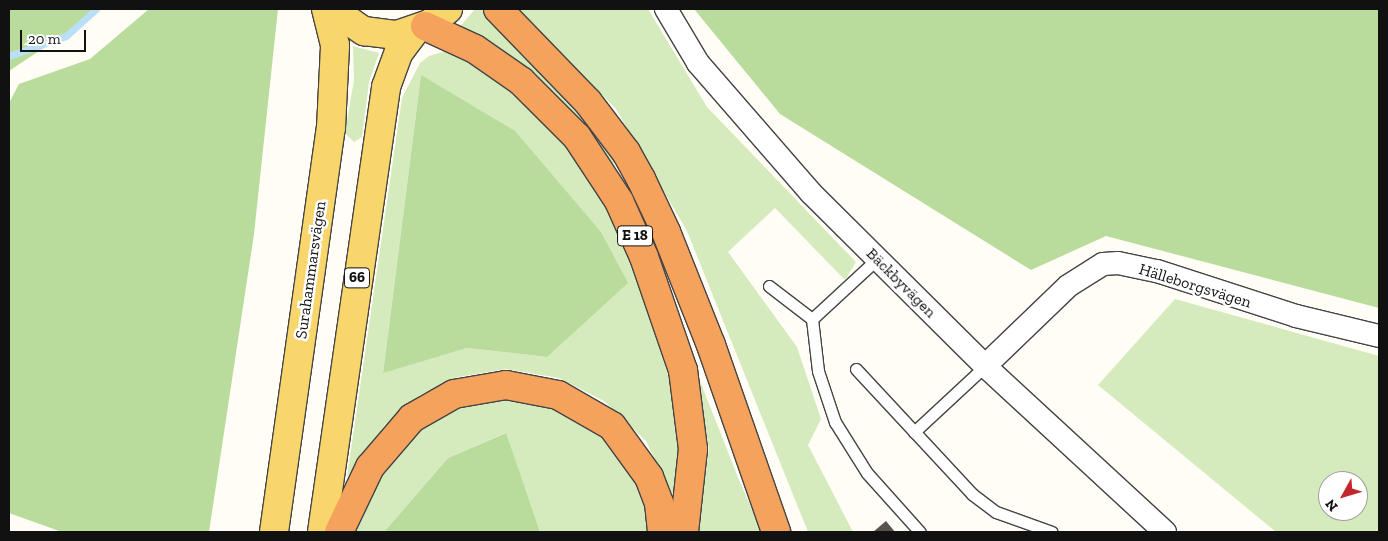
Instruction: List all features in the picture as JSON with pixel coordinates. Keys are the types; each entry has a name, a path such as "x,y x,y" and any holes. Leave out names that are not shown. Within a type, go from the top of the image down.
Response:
{"highway":[{"name":"E 18","path":"498,9 588,102 621,145 641,179 666,232 711,345 776,532"},
{"name":"E 18","path":"420,29 475,49 521,81 577,137 619,201 644,257 683,370 693,449 684,532"},
{"path":"339,532 370,467 412,418 454,394 506,385 558,395 612,426 650,477 659,503 662,532"}],"main road":[{"name":"Surahammarsvägen","path":"274,532 331,128 335,46 326,9"},
{"name":"66","path":"332,9 364,31 388,35 420,29"},
{"name":"66","path":"322,532 386,87 399,52 420,29 448,9"}],"street":[{"name":"Bäckbyvägen","path":"666,9 698,63 811,193 985,366 1165,532"},
{"name":"Hälleborgsvägen","path":"985,366 1068,286 1103,264 1118,263 1157,271 1296,316 1379,336"}],"lane":[{"path":"812,319 877,258"},
{"path":"769,286 812,319 818,370 835,422 867,473 920,532"},
{"path":"914,432 985,366"},
{"path":"856,369 972,494 996,512 1052,532"}],"green space":[{"path":"9,9 102,9 9,71"},
{"path":"149,9 278,9 254,234 209,532 62,532 9,513 9,103 19,84 90,59"},
{"path":"475,9 485,9 541,65 616,159 614,163 610,164 458,29"},
{"path":"519,9 648,9 707,107 856,262 845,280 775,208 728,252 797,347 821,419 808,445 853,532 808,532 687,231 616,109"},
{"path":"694,9 1379,9 1379,308 1106,236 1031,270 780,114"},
{"path":"353,46 379,53 369,82 362,137 354,142 345,133 354,80"},
{"path":"446,51 465,55 543,114 605,199 639,275 680,417 682,464 677,497 673,496 646,441 604,401 559,378 506,369 458,377 420,395 385,425 347,477 402,98 420,63 429,56","holes":["421,75 547,357 467,348 383,372"]},
{"path":"421,75 515,131 601,232 628,283 547,357 467,348 383,373"},
{"path":"1175,299 1379,356 1379,532 1276,532 1098,385"},
{"path":"693,363 739,480 762,532 698,532 709,448"},
{"path":"507,397 542,401 592,426 626,457 647,504 649,532 540,532 505,433 448,458 384,532 353,532 371,491 397,450 430,421 464,404"},
{"path":"506,433 540,532 384,532 448,458"}],"building":[{"path":"886,521 895,532 873,532"}],"waterway":[{"path":"9,56 66,36 96,9"}]}
